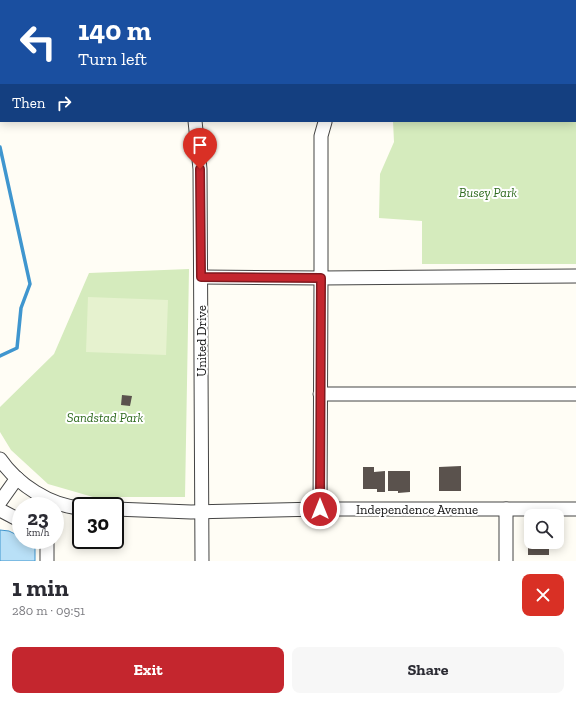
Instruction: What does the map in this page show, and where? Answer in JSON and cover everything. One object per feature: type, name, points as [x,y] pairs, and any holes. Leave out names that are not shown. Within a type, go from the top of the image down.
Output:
[{"type":"street","name":"United Drive","points":[[195,122],[200,169],[202,561]]},
{"type":"street","points":[[320,509],[321,136],[325,122]]},
{"type":"street","points":[[201,277],[321,278],[576,276]]},
{"type":"street","points":[[320,394],[576,394]]},
{"type":"street","points":[[0,459],[22,483],[47,498],[72,507]]},
{"type":"street","points":[[0,502],[17,478]]},
{"type":"street","points":[[506,509],[506,561]]},
{"type":"street","name":"Independence Avenue","points":[[124,510],[576,509]]},
{"type":"street","points":[[0,510],[12,516]]},
{"type":"street","points":[[47,549],[47,561]]},
{"type":"green space","name":"Busey Park","points":[[393,122],[576,122],[576,264],[422,264],[422,221],[379,218],[380,174],[394,142]]},
{"type":"green space","name":"Sandstad Park","points":[[189,269],[185,497],[93,497],[48,484],[11,450],[0,432],[0,407],[54,354],[89,273]]},
{"type":"green space","points":[[88,297],[168,300],[166,355],[86,352]]},
{"type":"water","points":[[0,530],[12,532],[12,549],[35,549],[35,561],[0,561]]},
{"type":"building","points":[[122,395],[132,396],[130,406],[121,405]]},
{"type":"building","points":[[461,466],[461,491],[439,491],[439,467]]},
{"type":"building","points":[[363,467],[374,467],[374,472],[385,471],[385,492],[377,492],[377,489],[363,489]]},
{"type":"building","points":[[388,471],[410,471],[410,492],[398,493],[398,491],[388,491]]},
{"type":"building","points":[[528,549],[549,549],[549,555],[528,555]]},
{"type":"waterway","points":[[0,147],[30,284],[21,308],[17,348],[0,356]]},
{"type":"route","points":[[200,169],[201,277],[321,278],[320,509]]}]
